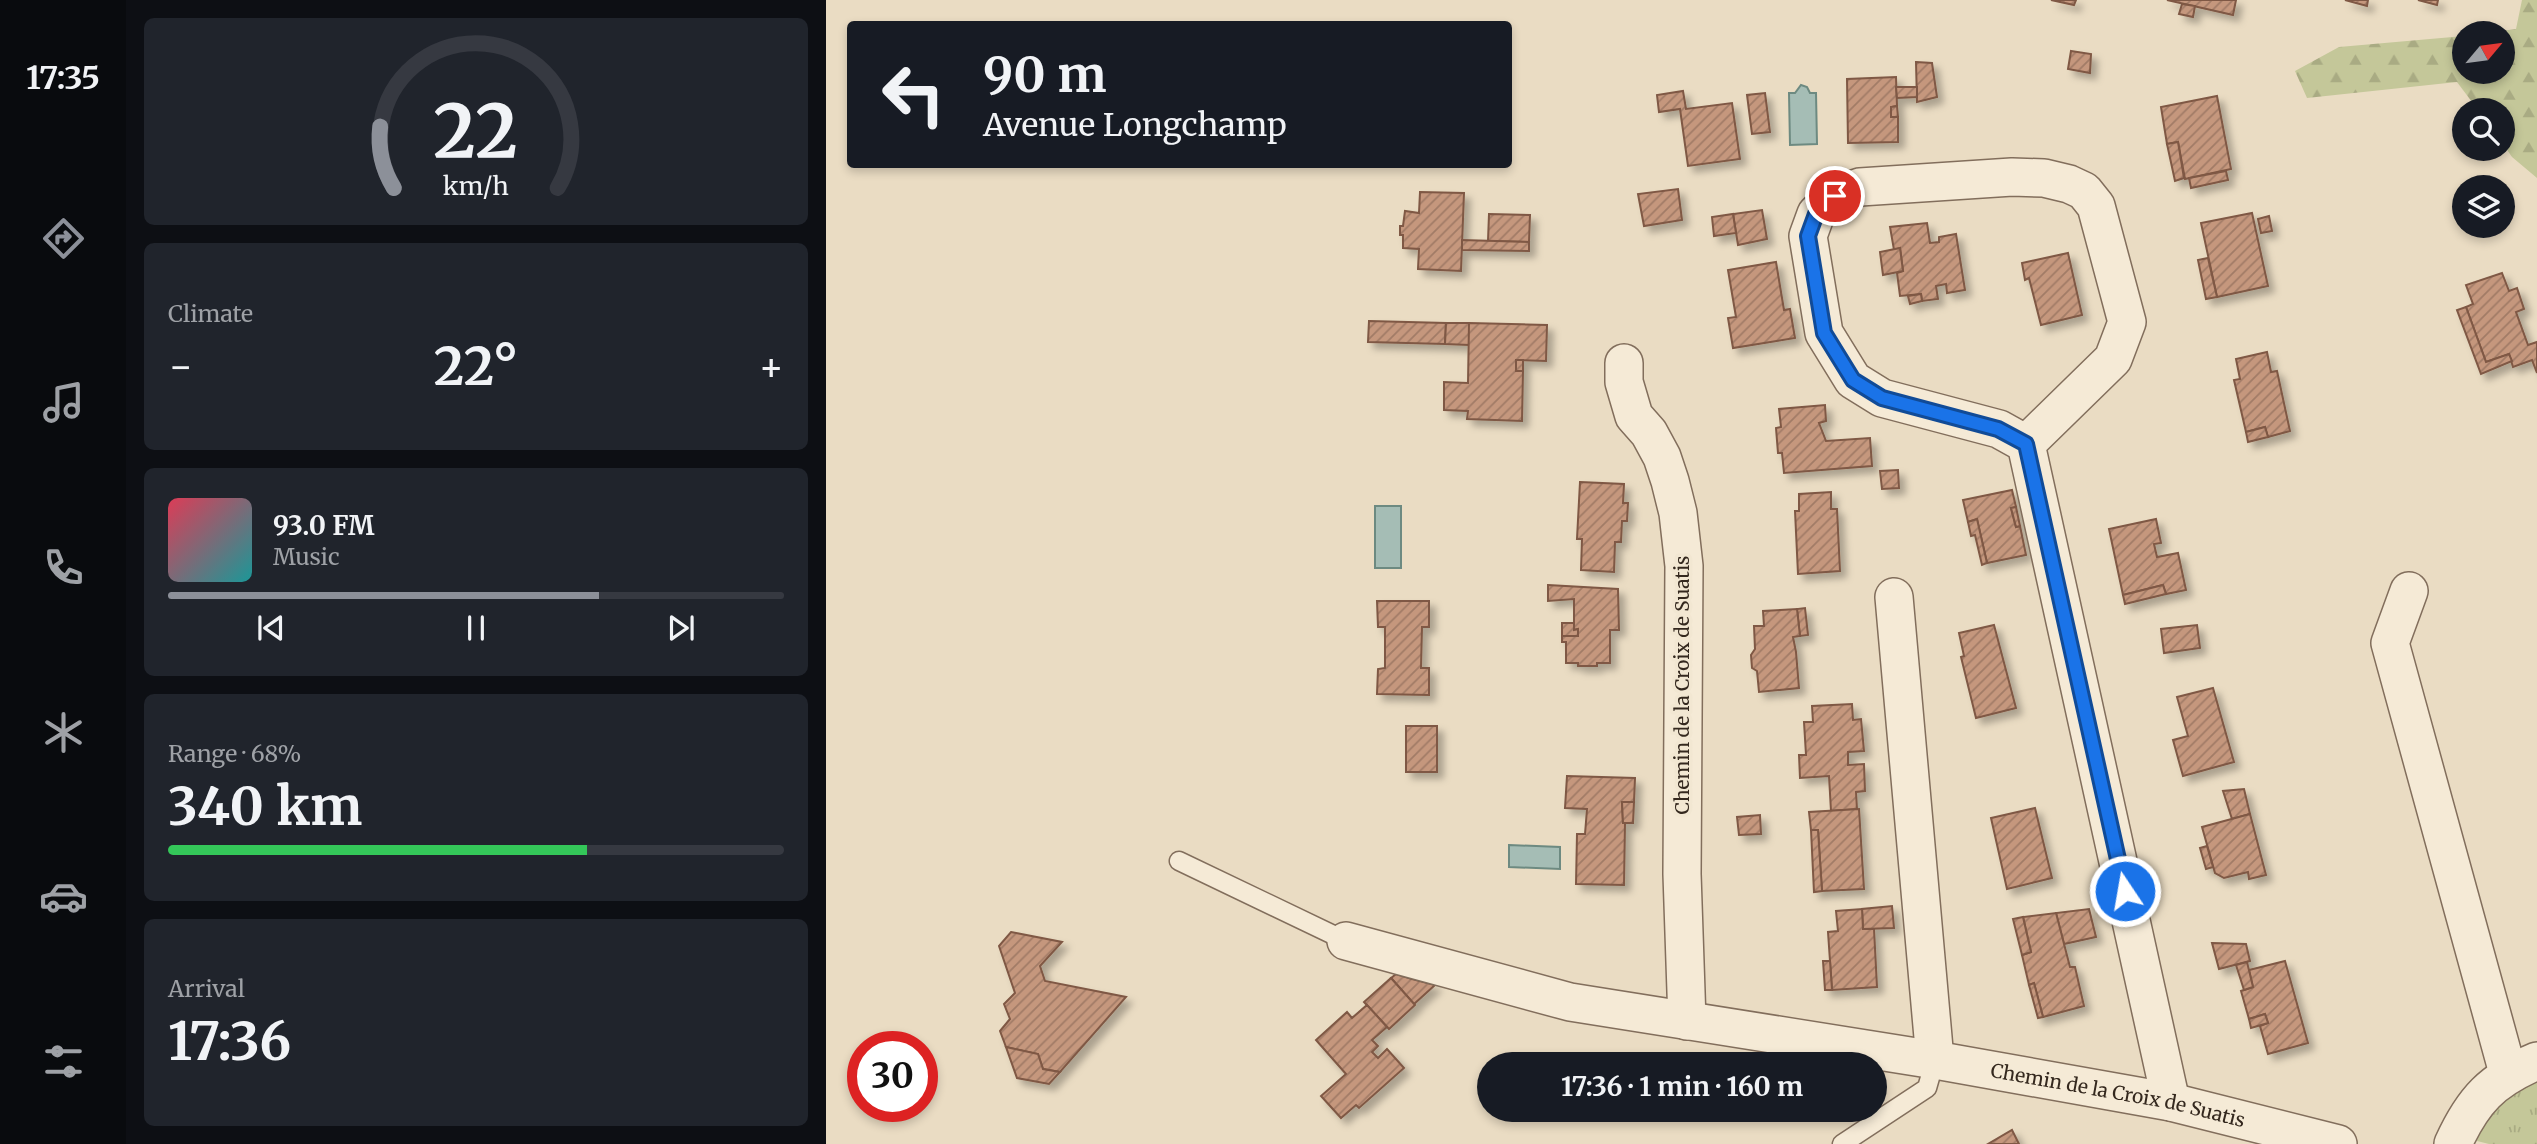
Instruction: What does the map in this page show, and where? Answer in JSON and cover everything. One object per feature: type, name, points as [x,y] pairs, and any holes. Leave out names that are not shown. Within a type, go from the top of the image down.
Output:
[{"type":"street","points":[[2026,444],[2113,359],[2127,322],[2096,206],[2084,191],[2044,178],[2012,177],[1860,187],[1835,196],[1816,214],[1808,236],[1824,333],[1853,380],[1882,398],[1998,429],[2026,444],[2171,1102]]},
{"type":"street","name":"Chemin de la Croix de Suatis","points":[[1624,363],[1624,382],[1634,415],[1649,433],[1662,457],[1670,481],[1678,513],[1684,566],[1682,874],[1687,1021]]},
{"type":"street","points":[[2409,591],[2390,643],[2523,1067],[2484,1094],[2465,1117],[2453,1144]]},
{"type":"street","points":[[1894,597],[1935,1060]]},
{"type":"street","name":"Chemin de la Croix de Suatis","points":[[1346,941],[1570,1002],[1935,1060],[2171,1102],[2338,1144]]},
{"type":"lane","name":"Chemin de la Croix de Suatis","points":[[1179,861],[1346,941]]},
{"type":"lane","points":[[1842,1144],[1927,1088],[1935,1060]]},
{"type":"green space","points":[[2522,0],[2537,0],[2537,178],[2515,160],[2515,98],[2469,98],[2458,84],[2515,84],[2516,29]]},
{"type":"green space","points":[[2452,37],[2452,83],[2307,98],[2295,71],[2339,47]]},
{"type":"green space","points":[[2537,1081],[2537,1144],[2489,1144],[2477,1141],[2481,1120],[2509,1092]]},
{"type":"water","points":[[1801,85],[1807,87],[1810,93],[1816,93],[1817,144],[1790,145],[1789,93],[1795,93]]},
{"type":"water","points":[[1375,506],[1401,506],[1401,568],[1375,568]]},
{"type":"water","points":[[1509,845],[1560,847],[1560,869],[1509,867]]},
{"type":"building","points":[[2051,0],[2076,0],[2074,5]]},
{"type":"building","points":[[2167,0],[2236,0],[2233,15]]},
{"type":"building","points":[[2345,0],[2368,0],[2367,6]]},
{"type":"building","points":[[2418,0],[2438,0],[2437,5]]},
{"type":"building","points":[[2182,4],[2195,6],[2193,17],[2179,14]]},
{"type":"building","points":[[2071,51],[2091,54],[2090,73],[2068,69]]},
{"type":"building","points":[[1916,62],[1932,63],[1937,97],[1917,102]]},
{"type":"building","points":[[1896,77],[1897,106],[1891,107],[1891,117],[1898,117],[1898,142],[1848,143],[1847,79]]},
{"type":"building","points":[[1896,87],[1917,87],[1917,97],[1897,98]]},
{"type":"building","points":[[1683,91],[1686,109],[1732,103],[1740,159],[1688,166],[1680,109],[1659,112],[1657,95]]},
{"type":"building","points":[[1765,93],[1770,132],[1752,134],[1747,95]]},
{"type":"building","points":[[2217,96],[2231,169],[2185,179],[2178,142],[2167,144],[2161,107]]},
{"type":"building","points":[[1897,106],[1898,117],[1891,117],[1891,107]]},
{"type":"building","points":[[2178,142],[2184,178],[2175,181],[2167,144]]},
{"type":"building","points":[[2226,171],[2228,180],[2191,188],[2189,178]]},
{"type":"building","points":[[1678,189],[1682,220],[1644,226],[1638,194]]},
{"type":"building","points":[[1420,192],[1464,193],[1461,271],[1418,269],[1419,249],[1403,248],[1400,226],[1403,226],[1405,211],[1419,213]]},
{"type":"building","points":[[1762,210],[1767,239],[1738,245],[1733,214]]},
{"type":"building","points":[[2252,213],[2268,286],[2217,297],[2201,223]]},
{"type":"building","points":[[1489,214],[1530,215],[1529,242],[1488,241]]},
{"type":"building","points":[[1733,214],[1736,233],[1714,236],[1712,217]]},
{"type":"building","points":[[2269,216],[2272,231],[2261,233],[2258,219]]},
{"type":"building","points":[[1927,223],[1930,243],[1939,242],[1939,237],[1956,234],[1965,290],[1947,293],[1946,284],[1936,286],[1938,299],[1922,301],[1921,294],[1900,296],[1897,273],[1903,271],[1900,248],[1894,250],[1890,227]]},
{"type":"building","points":[[1462,240],[1529,242],[1529,251],[1462,250]]},
{"type":"building","points":[[1900,248],[1903,271],[1883,275],[1880,252]]},
{"type":"building","points":[[2068,253],[2082,315],[2041,325],[2029,278],[2025,280],[2022,263]]},
{"type":"building","points":[[2208,258],[2217,297],[2206,299],[2198,260]]},
{"type":"building","points":[[1776,262],[1784,310],[1790,309],[1795,338],[1733,348],[1728,318],[1736,317],[1728,270]]},
{"type":"building","points":[[2502,273],[2509,291],[2517,288],[2524,309],[2516,312],[2528,345],[2537,342],[2537,373],[2532,360],[2513,367],[2509,354],[2486,362],[2466,307],[2473,304],[2466,285]]},
{"type":"building","points":[[1921,294],[1922,301],[1910,304],[1908,296]]},
{"type":"building","points":[[2466,307],[2486,362],[2509,354],[2512,361],[2481,374],[2457,310]]},
{"type":"building","points":[[1369,321],[1446,323],[1445,344],[1368,342]]},
{"type":"building","points":[[1446,323],[1469,323],[1469,345],[1445,344]]},
{"type":"building","points":[[1469,323],[1547,325],[1546,361],[1516,360],[1516,371],[1523,371],[1522,421],[1467,419],[1468,411],[1444,410],[1444,382],[1468,383]]},
{"type":"building","points":[[2267,352],[2271,372],[2277,371],[2290,431],[2268,437],[2265,427],[2246,432],[2234,380],[2240,379],[2236,359]]},
{"type":"building","points":[[1516,360],[1523,360],[1523,371],[1516,371]]},
{"type":"building","points":[[1825,405],[1826,421],[1819,423],[1826,441],[1870,438],[1872,466],[1784,473],[1782,453],[1778,453],[1776,428],[1781,427],[1779,409]]},
{"type":"building","points":[[2265,427],[2268,437],[2248,442],[2246,432]]},
{"type":"building","points":[[1898,470],[1899,488],[1882,489],[1880,471]]},
{"type":"building","points":[[1580,482],[1624,484],[1623,503],[1628,503],[1627,521],[1622,521],[1621,542],[1615,542],[1614,572],[1581,570],[1582,539],[1577,539]]},
{"type":"building","points":[[2012,490],[2016,507],[2011,508],[2016,527],[2020,526],[2026,555],[1987,563],[1977,519],[1968,522],[1963,500]]},
{"type":"building","points":[[1831,492],[1831,509],[1837,509],[1840,571],[1798,574],[1795,511],[1799,511],[1799,494]]},
{"type":"building","points":[[2016,507],[2020,526],[2016,527],[2011,508]]},
{"type":"building","points":[[1977,519],[1987,563],[1982,565],[1975,535],[1971,536],[1968,522]]},
{"type":"building","points":[[2156,519],[2161,543],[2154,544],[2157,557],[2178,553],[2186,590],[2166,594],[2163,585],[2123,595],[2109,529]]},
{"type":"building","points":[[1548,585],[1618,589],[1619,630],[1610,630],[1610,663],[1578,666],[1578,663],[1566,663],[1566,642],[1562,642],[1562,636],[1578,636],[1578,629],[1574,630],[1574,599],[1548,601]]},
{"type":"building","points":[[2163,585],[2166,594],[2125,604],[2123,595]]},
{"type":"building","points":[[1377,601],[1429,601],[1429,627],[1422,627],[1421,668],[1429,668],[1429,695],[1377,694],[1378,669],[1385,668],[1385,627],[1378,627]]},
{"type":"building","points":[[1805,608],[1808,635],[1800,636],[1797,609]]},
{"type":"building","points":[[1797,609],[1800,636],[1793,637],[1799,688],[1759,692],[1757,671],[1752,668],[1751,655],[1755,649],[1754,626],[1764,626],[1763,611]]},
{"type":"building","points":[[1562,623],[1574,623],[1578,636],[1562,636]]},
{"type":"building","points":[[1994,625],[2016,708],[1976,718],[1961,657],[1964,656],[1959,633]]},
{"type":"building","points":[[2197,625],[2200,648],[2164,653],[2161,629]]},
{"type":"building","points":[[2213,688],[2234,762],[2183,776],[2173,740],[2188,736],[2177,697]]},
{"type":"building","points":[[1852,704],[1853,720],[1861,719],[1864,751],[1848,752],[1848,765],[1864,764],[1865,791],[1856,792],[1857,809],[1831,811],[1829,776],[1800,778],[1799,755],[1806,755],[1804,722],[1813,722],[1812,706]]},
{"type":"building","points":[[1406,726],[1437,726],[1437,772],[1406,772]]},
{"type":"building","points":[[1567,776],[1635,778],[1634,802],[1622,802],[1625,823],[1624,885],[1576,884],[1577,834],[1585,834],[1587,809],[1565,808]]},
{"type":"building","points":[[2244,789],[2250,814],[2232,819],[2223,791]]},
{"type":"building","points":[[1622,802],[1634,802],[1633,823],[1623,823]]},
{"type":"building","points":[[2035,808],[2052,878],[2007,889],[1991,818]]},
{"type":"building","points":[[1859,809],[1864,889],[1822,891],[1818,830],[1811,830],[1809,812]]},
{"type":"building","points":[[2250,814],[2266,875],[2249,879],[2248,872],[2224,878],[2215,873],[2202,827]]},
{"type":"building","points":[[1760,815],[1761,834],[1739,835],[1737,817]]},
{"type":"building","points":[[1811,830],[1818,830],[1822,891],[1814,892]]},
{"type":"building","points":[[2207,846],[2213,867],[2206,869],[2200,848]]},
{"type":"building","points":[[1892,906],[1894,928],[1863,929],[1862,909]]},
{"type":"building","points":[[1862,909],[1863,929],[1874,929],[1877,987],[1832,990],[1828,932],[1838,931],[1836,911]]},
{"type":"building","points":[[2089,909],[2096,937],[2064,944],[2056,913]]},
{"type":"building","points":[[2056,913],[2070,967],[2075,967],[2084,1006],[2043,1017],[2034,983],[2029,985],[2022,955],[2031,952],[2023,917]]},
{"type":"building","points":[[2023,917],[2031,952],[2022,955],[2013,919]]},
{"type":"building","points":[[1011,932],[1062,942],[1040,966],[1045,981],[1126,997],[1060,1072],[1043,1069],[1038,1054],[1006,1047],[1000,1031],[1010,1019],[1004,1004],[1015,993],[999,946]]},
{"type":"building","points":[[2212,943],[2246,944],[2250,961],[2219,969]]},
{"type":"building","points":[[1823,961],[1830,961],[1832,990],[1825,990]]},
{"type":"building","points":[[2285,961],[2308,1043],[2268,1054],[2260,1026],[2268,1023],[2265,1014],[2249,1019],[2241,991],[2253,987],[2249,970]]},
{"type":"building","points":[[2247,962],[2253,987],[2244,990],[2236,965]]},
{"type":"building","points":[[1396,974],[1435,985],[1414,1004],[1391,978]]},
{"type":"building","points":[[1391,978],[1415,1005],[1389,1029],[1364,1002]]},
{"type":"building","points":[[2034,983],[2043,1017],[2038,1018],[2029,985]]},
{"type":"building","points":[[1367,1005],[1387,1027],[1372,1040],[1378,1046],[1372,1052],[1378,1058],[1387,1049],[1404,1068],[1359,1108],[1356,1105],[1341,1118],[1321,1096],[1346,1074],[1316,1040],[1347,1012],[1352,1018]]},
{"type":"building","points":[[2265,1014],[2268,1023],[2251,1028],[2249,1019]]},
{"type":"building","points":[[1006,1047],[1038,1054],[1043,1069],[1060,1072],[1049,1084],[1017,1078]]},
{"type":"building","points":[[2012,1130],[2019,1144],[1988,1144]]},
{"type":"route","points":[[1835,196],[1816,214],[1808,236],[1824,333],[1853,380],[1882,398],[1998,429],[2026,444],[2125,891]]}]
